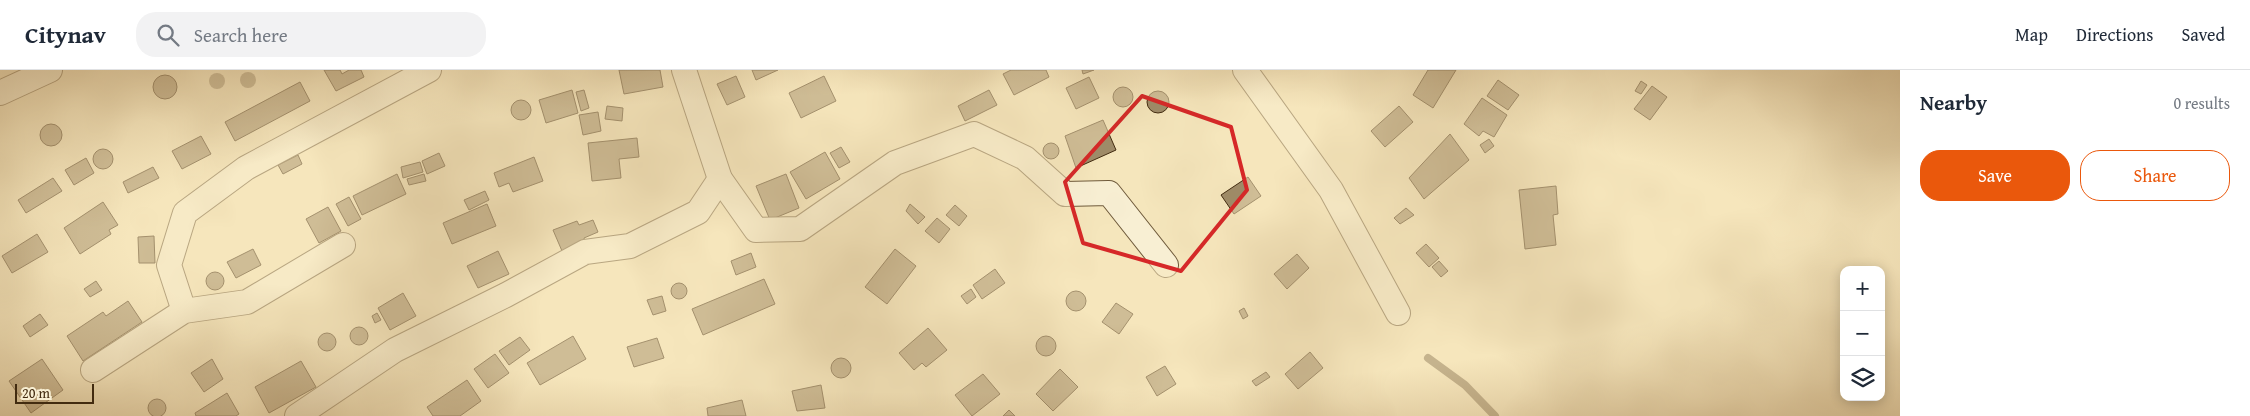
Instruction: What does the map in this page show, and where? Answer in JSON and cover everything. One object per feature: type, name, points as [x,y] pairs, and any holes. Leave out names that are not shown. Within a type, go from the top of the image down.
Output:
[{"type":"street","points":[[0,93],[50,70]]},
{"type":"street","points":[[184,310],[169,266],[184,213],[246,168],[429,70]]},
{"type":"street","points":[[684,70],[720,179],[756,230],[800,230],[895,163],[974,134],[1025,158],[1065,194],[1109,193],[1166,265]]},
{"type":"street","points":[[1245,70],[1331,190],[1398,313]]},
{"type":"street","points":[[297,416],[395,350],[506,295],[585,252],[630,246],[698,212],[720,179]]},
{"type":"street","points":[[93,370],[184,310],[247,302],[343,245]]},
{"type":"highlighted area","points":[[1142,96],[1231,127],[1247,190],[1181,271],[1083,243],[1065,182]]},
{"type":"building","points":[[324,70],[340,70],[342,74],[349,70],[361,70],[364,77],[336,91]]},
{"type":"building","points":[[619,70],[660,70],[663,87],[624,94]]},
{"type":"building","points":[[752,70],[778,70],[756,80]]},
{"type":"building","points":[[1011,70],[1046,70],[1049,77],[1014,95],[1003,74]]},
{"type":"building","points":[[1082,70],[1094,70],[1083,74]]},
{"type":"building","points":[[1428,70],[1456,70],[1433,108],[1413,95]]},
{"type":"building","points":[[165,75],[174,78],[177,87],[174,96],[165,99],[156,96],[153,87],[156,78]]},
{"type":"building","points":[[736,76],[745,97],[727,105],[717,84]]},
{"type":"building","points":[[824,76],[836,101],[801,118],[789,93]]},
{"type":"building","points":[[1089,77],[1099,98],[1076,109],[1066,88]]},
{"type":"building","points":[[1498,80],[1519,95],[1508,110],[1487,96]]},
{"type":"building","points":[[1641,81],[1647,85],[1641,94],[1635,91]]},
{"type":"building","points":[[300,82],[310,101],[235,141],[225,122]]},
{"type":"building","points":[[1652,86],[1667,97],[1650,120],[1634,109]]},
{"type":"building","points":[[1123,87],[1130,90],[1133,97],[1130,104],[1123,107],[1116,104],[1113,97],[1116,90]]},
{"type":"building","points":[[572,90],[578,113],[546,123],[539,100]]},
{"type":"building","points":[[584,90],[589,108],[581,111],[576,92]]},
{"type":"building","points":[[989,90],[997,105],[965,121],[958,106]]},
{"type":"building","points":[[1158,91],[1166,94],[1169,102],[1166,110],[1158,113],[1150,110],[1147,102],[1150,94]]},
{"type":"building","points":[[1482,98],[1507,115],[1494,137],[1483,131],[1479,136],[1464,124]]},
{"type":"building","points":[[517,100],[525,100],[531,106],[531,114],[525,120],[517,120],[511,114],[511,106]]},
{"type":"building","points":[[607,106],[623,108],[622,121],[605,119]]},
{"type":"building","points":[[1399,106],[1413,122],[1385,147],[1371,131]]},
{"type":"building","points":[[598,112],[601,131],[583,135],[579,115]]},
{"type":"building","points":[[1103,120],[1116,150],[1076,168],[1065,136]]},
{"type":"building","points":[[51,124],[59,127],[62,135],[59,143],[51,146],[43,143],[40,135],[43,127]]},
{"type":"building","points":[[1450,134],[1469,160],[1424,199],[1409,178]]},
{"type":"building","points":[[201,136],[211,154],[182,169],[172,151]]},
{"type":"building","points":[[637,138],[639,157],[619,159],[621,178],[592,181],[588,143]]},
{"type":"building","points":[[1489,139],[1494,146],[1485,153],[1480,145]]},
{"type":"building","points":[[1051,143],[1057,145],[1059,151],[1057,157],[1051,159],[1045,157],[1043,151],[1045,145]]},
{"type":"building","points":[[841,147],[850,162],[839,168],[830,153]]},
{"type":"building","points":[[103,149],[110,152],[113,159],[110,166],[103,169],[96,166],[93,159],[96,152]]},
{"type":"building","points":[[825,152],[840,179],[806,199],[790,172]]},
{"type":"building","points":[[439,153],[445,166],[427,174],[422,161]]},
{"type":"building","points":[[298,155],[302,164],[283,174],[278,165]]},
{"type":"building","points":[[534,157],[543,181],[513,192],[509,183],[499,187],[494,173]]},
{"type":"building","points":[[86,158],[94,173],[74,185],[65,170]]},
{"type":"building","points":[[420,162],[423,172],[403,178],[401,167]]},
{"type":"building","points":[[153,167],[159,178],[128,193],[123,182]]},
{"type":"building","points":[[397,174],[406,194],[362,215],[353,196]]},
{"type":"building","points":[[424,174],[426,181],[409,185],[407,179]]},
{"type":"building","points":[[786,174],[799,208],[770,220],[756,186]]},
{"type":"building","points":[[1248,177],[1261,196],[1234,214],[1221,195]]},
{"type":"building","points":[[53,178],[62,191],[26,213],[18,200]]},
{"type":"building","points":[[1556,186],[1558,214],[1553,215],[1556,245],[1525,249],[1519,190]]},
{"type":"building","points":[[485,191],[489,200],[469,210],[464,200]]},
{"type":"building","points":[[349,197],[361,219],[348,226],[336,204]]},
{"type":"building","points":[[103,202],[118,225],[109,230],[111,234],[80,254],[64,228]]},
{"type":"building","points":[[487,204],[496,226],[452,244],[443,223]]},
{"type":"building","points":[[910,204],[925,217],[918,224],[906,211]]},
{"type":"building","points":[[955,205],[967,216],[959,226],[946,215]]},
{"type":"building","points":[[328,207],[341,231],[319,243],[306,219]]},
{"type":"building","points":[[1406,208],[1414,215],[1400,224],[1394,218]]},
{"type":"building","points":[[937,218],[950,229],[939,243],[925,231]]},
{"type":"building","points":[[593,220],[598,232],[584,238],[585,242],[562,251],[553,230],[577,221],[579,225]]},
{"type":"building","points":[[37,234],[48,252],[12,273],[2,256]]},
{"type":"building","points":[[154,236],[155,263],[139,263],[138,237]]},
{"type":"building","points":[[1426,244],[1439,258],[1429,267],[1416,253]]},
{"type":"building","points":[[253,249],[261,265],[236,278],[227,262]]},
{"type":"building","points":[[895,249],[916,266],[887,304],[865,287]]},
{"type":"building","points":[[498,251],[509,274],[478,288],[467,266]]},
{"type":"building","points":[[751,253],[756,267],[736,275],[731,261]]},
{"type":"building","points":[[1297,254],[1309,268],[1287,289],[1274,274]]},
{"type":"building","points":[[1439,261],[1448,271],[1441,277],[1432,267]]},
{"type":"building","points":[[995,269],[1005,283],[982,299],[973,285]]},
{"type":"building","points":[[211,272],[219,272],[224,277],[222,288],[211,290],[206,285],[206,277]]},
{"type":"building","points":[[764,279],[775,304],[703,335],[692,309]]},
{"type":"building","points":[[96,281],[102,290],[90,297],[84,289]]},
{"type":"building","points":[[676,283],[682,283],[687,288],[685,297],[676,299],[671,294],[671,288]]},
{"type":"building","points":[[971,289],[976,297],[967,304],[961,296]]},
{"type":"building","points":[[1072,291],[1080,291],[1086,297],[1086,305],[1080,311],[1072,311],[1066,305],[1066,297]]},
{"type":"building","points":[[403,293],[416,316],[390,330],[378,308]]},
{"type":"building","points":[[662,296],[666,311],[653,315],[647,300]]},
{"type":"building","points":[[128,301],[142,322],[83,361],[67,336],[103,312],[106,316]]},
{"type":"building","points":[[1116,303],[1133,314],[1119,334],[1102,322]]},
{"type":"building","points":[[1244,308],[1248,316],[1243,319],[1239,311]]},
{"type":"building","points":[[377,313],[381,320],[375,323],[372,316]]},
{"type":"building","points":[[40,314],[48,325],[30,337],[23,326]]},
{"type":"building","points":[[359,327],[365,330],[368,336],[365,342],[359,345],[353,342],[350,336],[353,330]]},
{"type":"building","points":[[928,328],[947,350],[926,367],[922,363],[914,370],[899,353]]},
{"type":"building","points":[[323,333],[331,333],[336,338],[334,349],[323,351],[318,346],[318,338]]},
{"type":"building","points":[[573,336],[586,359],[540,385],[527,363]]},
{"type":"building","points":[[1042,336],[1050,336],[1056,342],[1056,350],[1050,356],[1042,356],[1036,350],[1036,342]]},
{"type":"building","points":[[520,337],[530,350],[509,365],[499,351]]},
{"type":"building","points":[[657,338],[664,358],[634,367],[627,347]]},
{"type":"building","points":[[1310,352],[1323,368],[1298,389],[1285,374]]},
{"type":"building","points":[[495,354],[509,373],[488,388],[474,369]]},
{"type":"building","points":[[841,358],[848,361],[851,368],[848,375],[841,378],[834,375],[831,368],[834,361]]},
{"type":"building","points":[[42,359],[63,390],[31,413],[9,381]]},
{"type":"building","points":[[212,359],[223,379],[204,392],[191,373]]},
{"type":"building","points":[[301,361],[316,387],[269,413],[255,387]]},
{"type":"building","points":[[1165,366],[1176,384],[1157,396],[1146,377]]},
{"type":"building","points":[[1060,369],[1078,387],[1053,411],[1036,394]]},
{"type":"building","points":[[1266,372],[1270,377],[1256,386],[1252,381]]},
{"type":"building","points":[[983,374],[1000,394],[972,416],[955,395]]},
{"type":"building","points":[[467,380],[481,401],[460,416],[433,416],[427,407]]},
{"type":"building","points":[[821,385],[825,408],[797,411],[792,391]]},
{"type":"building","points":[[227,393],[239,414],[236,416],[196,416],[195,413]]},
{"type":"building","points":[[157,399],[163,402],[166,408],[163,414],[157,417],[151,414],[148,408],[151,402]]},
{"type":"building","points":[[742,400],[746,416],[708,416],[707,408]]},
{"type":"building","points":[[1009,410],[1015,416],[1003,416]]},
{"type":"waterway","points":[[1428,358],[1465,385],[1495,416]]}]
